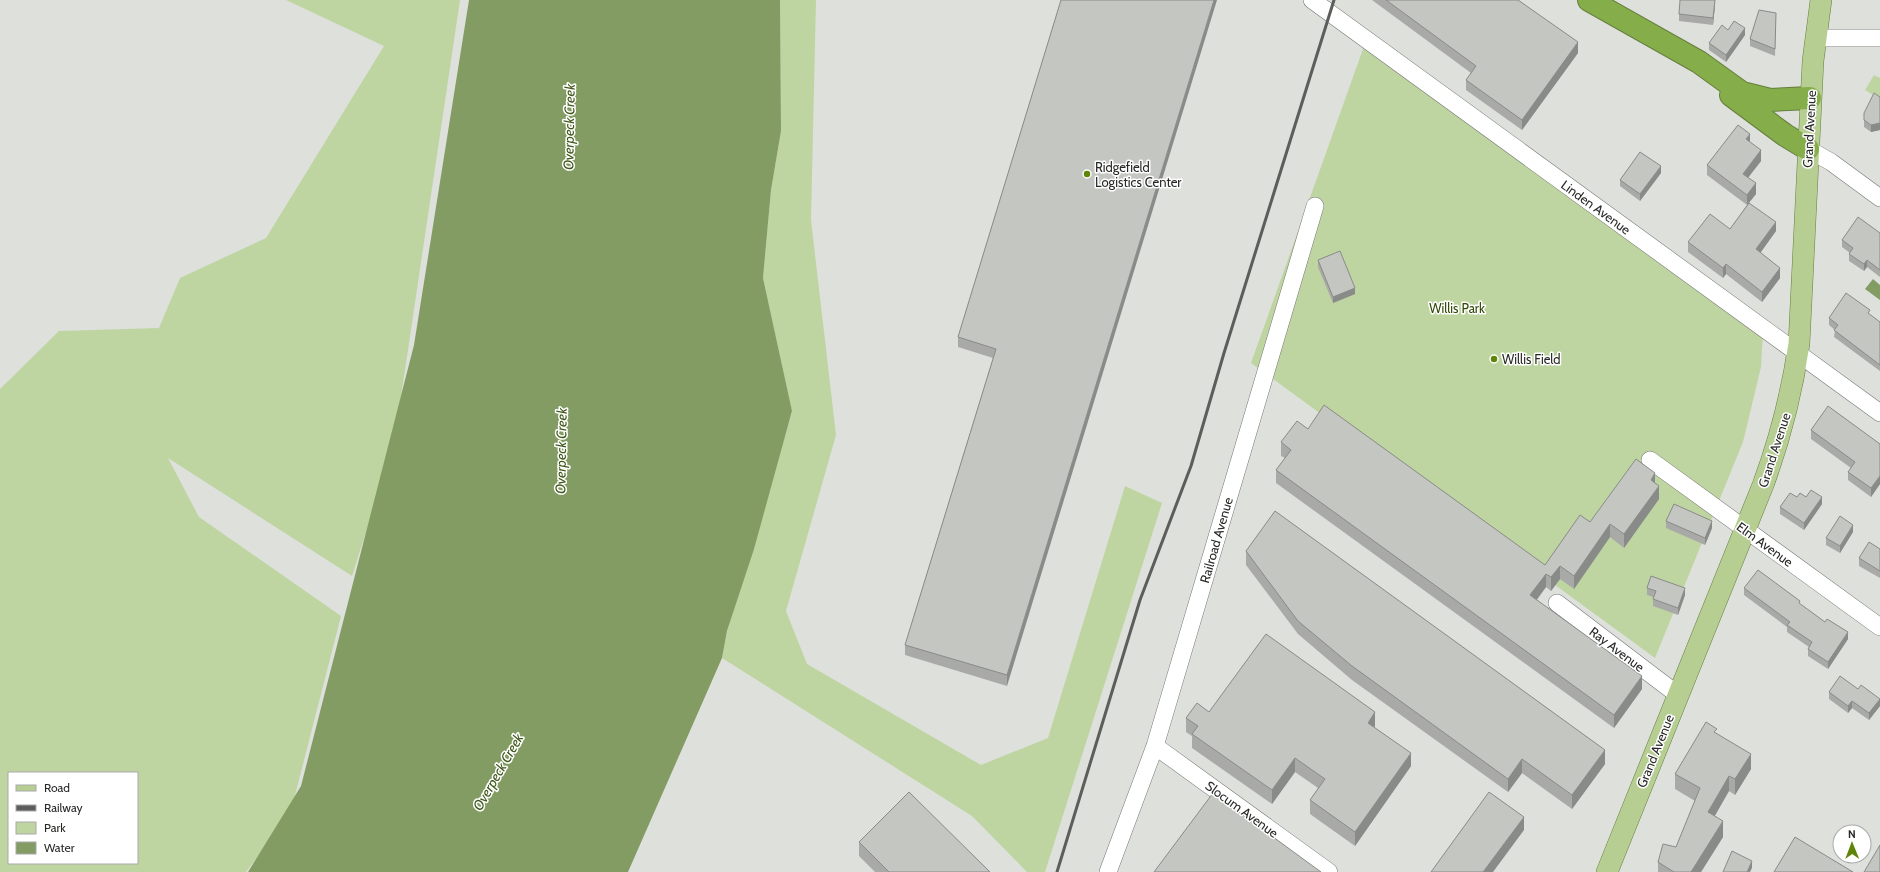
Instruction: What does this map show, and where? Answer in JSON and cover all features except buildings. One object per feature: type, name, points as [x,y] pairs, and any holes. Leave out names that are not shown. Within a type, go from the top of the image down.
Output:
[{"type":"highway","points":[[1589,0],[1699,62],[1748,95],[1770,100],[1810,98]]},
{"type":"highway","points":[[1657,38],[1785,135],[1808,149]]},
{"type":"main road","name":"Grand Avenue","points":[[1607,872],[1745,530],[1779,439],[1791,392],[1800,319],[1810,98],[1815,38],[1821,0]]},
{"type":"street","name":"Linden Avenue","points":[[1312,0],[1880,413]]},
{"type":"street","points":[[1815,38],[1880,38]]},
{"type":"street","points":[[1808,149],[1830,162],[1880,198]]},
{"type":"street","name":"Railroad Avenue","points":[[1108,872],[1155,746],[1315,206]]},
{"type":"street","name":"Elm Avenue","points":[[1650,460],[1880,627]]},
{"type":"street","name":"Ray Avenue","points":[[1557,603],[1678,695]]},
{"type":"street","name":"Slocum Avenue","points":[[1155,746],[1329,872]]},
{"type":"green space","points":[[286,0],[460,0],[394,444],[352,576],[168,458],[199,517],[341,616],[291,811],[246,872],[0,872],[0,389],[59,331],[159,328],[180,278],[266,238],[384,46]]},
{"type":"green space","points":[[780,0],[816,0],[811,220],[836,435],[786,611],[807,664],[981,765],[1048,738],[1125,486],[1162,503],[1045,872],[1027,872],[972,816],[722,658],[727,632],[792,412],[763,278],[771,190],[781,131]]},
{"type":"green space","name":"Willis Park","points":[[1368,35],[1763,332],[1761,367],[1743,442],[1655,658],[1251,363]]},
{"type":"green space","points":[[1874,75],[1880,78],[1880,99],[1865,90]]},
{"type":"water","name":"Overpeck Creek","points":[[469,0],[780,0],[781,131],[771,190],[763,278],[792,411],[754,549],[727,631],[722,658],[628,872],[248,872],[301,786],[414,345]]},
{"type":"water","points":[[1873,279],[1880,285],[1880,300],[1865,289]]},
{"type":"railway","points":[[1057,872],[1140,600],[1191,466],[1224,353],[1334,0]]},
{"type":"place","name":"Ridgefield Logistics Center","points":[[1087,174]]},
{"type":"place","name":"Willis Field","points":[[1494,359]]}]
